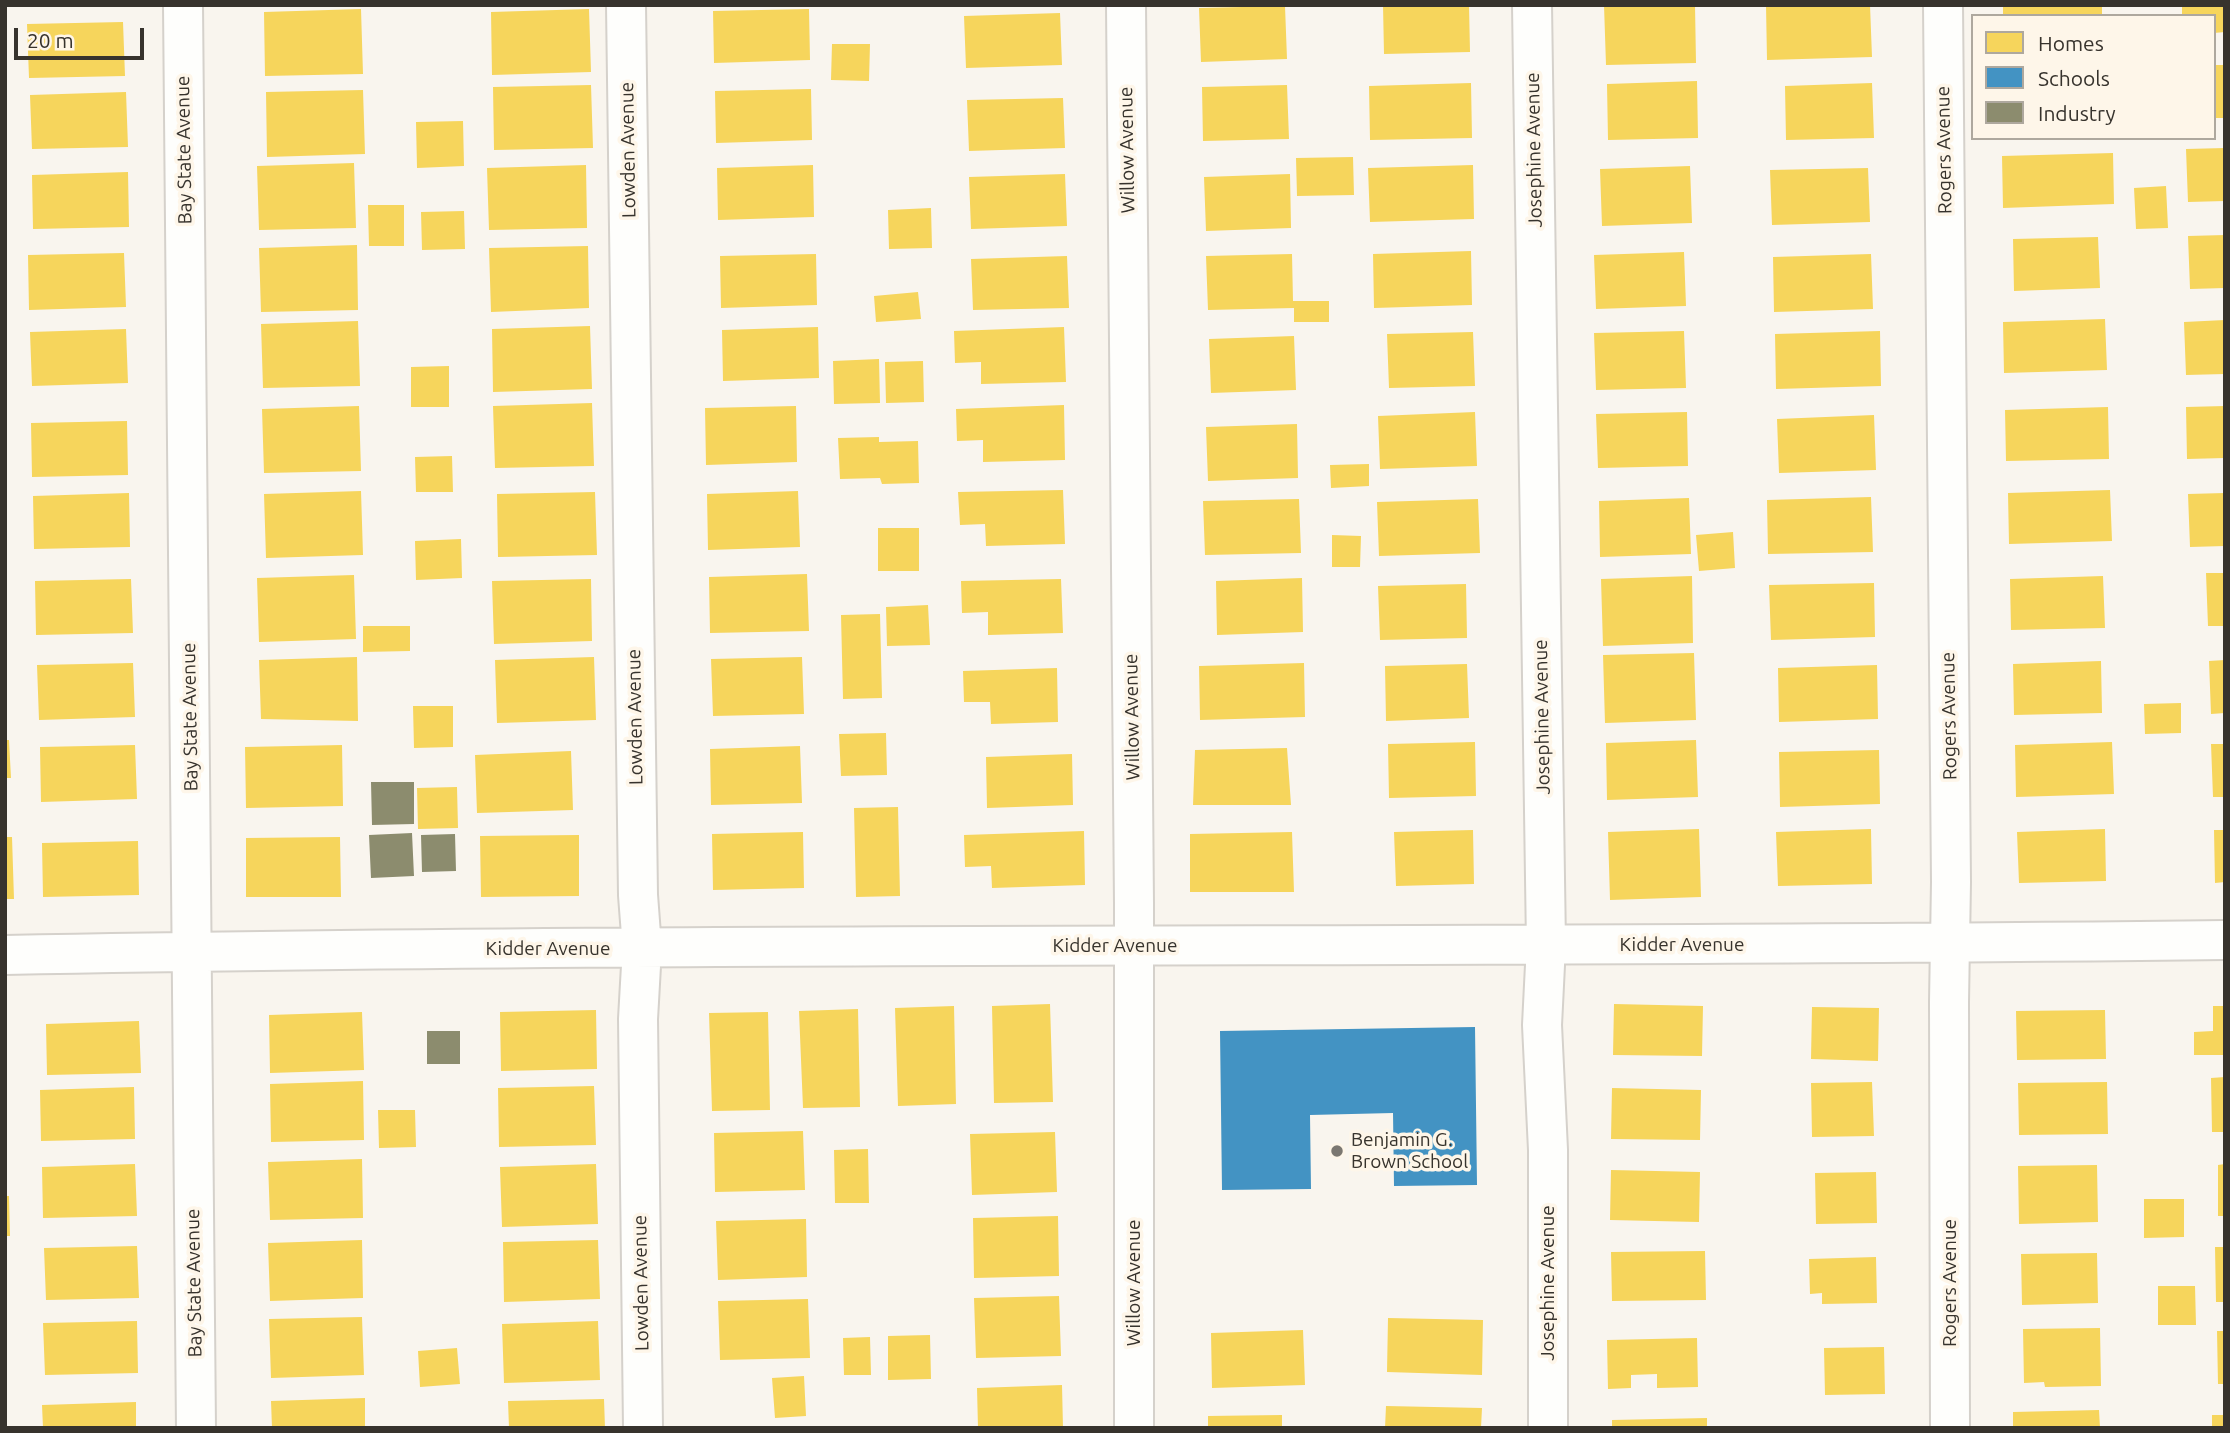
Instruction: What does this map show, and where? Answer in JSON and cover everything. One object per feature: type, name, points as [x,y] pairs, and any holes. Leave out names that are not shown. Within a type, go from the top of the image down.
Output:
[{"type":"street","name":"Bay State Avenue","points":[[183,5],[196,1428]]},
{"type":"street","name":"Lowden Avenue","points":[[626,5],[638,895],[642,948],[638,1019],[643,1428]]},
{"type":"street","name":"Willow Avenue","points":[[1126,5],[1134,1428]]},
{"type":"street","name":"Josephine Avenue","points":[[1532,5],[1546,945],[1542,1025],[1548,1150],[1548,1428]]},
{"type":"street","name":"Rogers Avenue","points":[[1943,5],[1950,944],[1950,1428]]},
{"type":"street","name":"Kidder Avenue","points":[[5,955],[191,950],[1950,944],[2225,940]]},
{"type":"building: Homes","points":[[1383,5],[1469,5],[1470,52],[1384,54]]},
{"type":"building: Homes","points":[[1604,5],[1695,5],[1696,63],[1606,65]]},
{"type":"building: Homes","points":[[1766,5],[1870,5],[1872,57],[1767,60]]},
{"type":"building: Homes","points":[[2003,5],[2102,5],[2102,14],[2003,14]]},
{"type":"building: Homes","points":[[2182,5],[2225,5],[2225,32],[2216,33],[2216,14],[2182,14]]},
{"type":"building: Homes","points":[[1285,6],[1287,59],[1201,62],[1199,8]]},
{"type":"building: Homes","points":[[361,9],[363,74],[265,76],[264,12]]},
{"type":"building: Homes","points":[[589,9],[591,72],[492,75],[491,12]]},
{"type":"building: Homes","points":[[809,9],[810,60],[714,63],[713,11]]},
{"type":"building: Homes","points":[[1060,13],[1062,65],[966,68],[964,16]]},
{"type":"building: Homes","points":[[123,22],[125,76],[29,78],[27,24]]},
{"type":"building: Homes","points":[[832,44],[870,44],[869,81],[831,80]]},
{"type":"building: Homes","points":[[2216,65],[2225,65],[2225,118],[2216,118]]},
{"type":"building: Homes","points":[[1697,81],[1698,138],[1608,140],[1607,84]]},
{"type":"building: Homes","points":[[1471,83],[1472,138],[1370,140],[1369,86]]},
{"type":"building: Homes","points":[[1872,83],[1874,138],[1786,140],[1785,86]]},
{"type":"building: Homes","points":[[591,85],[593,148],[494,150],[493,87]]},
{"type":"building: Homes","points":[[1287,85],[1289,139],[1203,141],[1202,87]]},
{"type":"building: Homes","points":[[811,89],[812,140],[716,143],[715,91]]},
{"type":"building: Homes","points":[[363,90],[365,154],[267,157],[266,92]]},
{"type":"building: Homes","points":[[126,92],[128,147],[32,149],[30,95]]},
{"type":"building: Homes","points":[[1063,98],[1065,148],[969,151],[967,100]]},
{"type":"building: Homes","points":[[463,121],[464,166],[417,168],[416,122]]},
{"type":"building: Homes","points":[[2225,148],[2225,201],[2188,202],[2186,149]]},
{"type":"building: Homes","points":[[2113,153],[2114,204],[2003,208],[2002,156]]},
{"type":"building: Homes","points":[[1353,157],[1354,195],[1297,196],[1296,158]]},
{"type":"building: Homes","points":[[354,163],[356,228],[259,230],[257,166]]},
{"type":"building: Homes","points":[[586,165],[587,228],[489,230],[487,168]]},
{"type":"building: Homes","points":[[813,165],[814,217],[718,220],[717,168]]},
{"type":"building: Homes","points":[[1473,165],[1474,219],[1370,222],[1368,168]]},
{"type":"building: Homes","points":[[1690,166],[1692,223],[1602,226],[1600,169]]},
{"type":"building: Homes","points":[[1868,168],[1870,222],[1772,225],[1770,170]]},
{"type":"building: Homes","points":[[128,172],[129,227],[33,229],[32,175]]},
{"type":"building: Homes","points":[[1065,174],[1067,226],[971,229],[969,177]]},
{"type":"building: Homes","points":[[1290,174],[1291,228],[1206,231],[1204,177]]},
{"type":"building: Homes","points":[[2166,186],[2168,228],[2136,229],[2134,188]]},
{"type":"building: Homes","points":[[368,205],[404,205],[404,246],[369,246]]},
{"type":"building: Homes","points":[[931,208],[932,248],[889,249],[888,210]]},
{"type":"building: Homes","points":[[464,211],[465,249],[422,250],[421,212]]},
{"type":"building: Homes","points":[[2225,235],[2225,288],[2190,289],[2188,236]]},
{"type":"building: Homes","points":[[2098,237],[2100,288],[2014,291],[2013,239]]},
{"type":"building: Homes","points":[[357,245],[358,310],[261,312],[259,248]]},
{"type":"building: Homes","points":[[588,246],[589,308],[491,312],[489,248]]},
{"type":"building: Homes","points":[[1471,251],[1472,305],[1374,308],[1373,254]]},
{"type":"building: Homes","points":[[1684,252],[1686,306],[1596,309],[1594,255]]},
{"type":"building: Homes","points":[[124,253],[126,307],[29,310],[28,255]]},
{"type":"building: Homes","points":[[816,254],[817,305],[721,308],[720,256]]},
{"type":"building: Homes","points":[[1292,254],[1293,301],[1329,301],[1329,322],[1294,322],[1294,308],[1208,310],[1206,256]]},
{"type":"building: Homes","points":[[1871,254],[1873,309],[1774,312],[1773,257]]},
{"type":"building: Homes","points":[[1067,256],[1069,308],[973,310],[971,259]]},
{"type":"building: Homes","points":[[918,292],[921,319],[876,322],[874,296]]},
{"type":"building: Homes","points":[[2105,319],[2107,370],[2004,373],[2003,322]]},
{"type":"building: Homes","points":[[2225,320],[2225,374],[2186,375],[2184,322]]},
{"type":"building: Homes","points":[[358,321],[360,386],[263,388],[261,324]]},
{"type":"building: Homes","points":[[590,326],[592,389],[493,392],[492,329]]},
{"type":"building: Homes","points":[[818,327],[819,378],[723,381],[722,330]]},
{"type":"building: Homes","points":[[1064,327],[1066,382],[981,384],[981,362],[955,363],[954,331]]},
{"type":"building: Homes","points":[[126,329],[128,383],[32,386],[30,332]]},
{"type":"building: Homes","points":[[1684,331],[1686,388],[1596,390],[1594,333]]},
{"type":"building: Homes","points":[[1880,331],[1881,386],[1776,389],[1775,334]]},
{"type":"building: Homes","points":[[1473,332],[1475,386],[1389,388],[1387,334]]},
{"type":"building: Homes","points":[[1294,336],[1296,390],[1211,393],[1209,339]]},
{"type":"building: Homes","points":[[879,359],[880,403],[834,404],[833,361]]},
{"type":"building: Homes","points":[[923,361],[924,402],[886,403],[885,362]]},
{"type":"building: Homes","points":[[449,366],[449,407],[411,407],[411,367]]},
{"type":"building: Homes","points":[[592,403],[594,466],[495,468],[493,406]]},
{"type":"building: Homes","points":[[1064,405],[1065,460],[983,462],[983,440],[957,441],[956,409]]},
{"type":"building: Homes","points":[[359,406],[361,471],[264,473],[262,409]]},
{"type":"building: Homes","points":[[796,406],[797,462],[706,465],[705,408]]},
{"type":"building: Homes","points":[[2225,406],[2225,458],[2187,459],[2186,407]]},
{"type":"building: Homes","points":[[2108,407],[2109,459],[2006,461],[2005,410]]},
{"type":"building: Homes","points":[[1475,412],[1477,466],[1380,469],[1378,416]]},
{"type":"building: Homes","points":[[1687,412],[1688,466],[1598,468],[1596,414]]},
{"type":"building: Homes","points":[[1874,415],[1876,470],[1779,473],[1777,419]]},
{"type":"building: Homes","points":[[127,421],[128,475],[32,477],[31,423]]},
{"type":"building: Homes","points":[[1297,424],[1298,478],[1208,481],[1206,427]]},
{"type":"building: Homes","points":[[879,437],[879,442],[918,441],[919,483],[882,484],[880,478],[840,479],[838,438]]},
{"type":"building: Homes","points":[[452,456],[453,492],[416,492],[415,457]]},
{"type":"building: Homes","points":[[1369,464],[1369,486],[1331,488],[1330,465]]},
{"type":"building: Homes","points":[[1063,490],[1065,544],[986,546],[985,524],[960,525],[958,492]]},
{"type":"building: Homes","points":[[2110,490],[2112,541],[2009,544],[2008,493]]},
{"type":"building: Homes","points":[[361,491],[363,555],[266,558],[264,494]]},
{"type":"building: Homes","points":[[798,491],[800,547],[708,550],[707,494]]},
{"type":"building: Homes","points":[[595,492],[597,555],[498,557],[497,494]]},
{"type":"building: Homes","points":[[129,493],[130,547],[34,549],[33,496]]},
{"type":"building: Homes","points":[[2225,493],[2225,546],[2190,547],[2188,494]]},
{"type":"building: Homes","points":[[1871,497],[1873,552],[1768,554],[1767,500]]},
{"type":"building: Homes","points":[[1689,498],[1691,554],[1600,557],[1599,501]]},
{"type":"building: Homes","points":[[1299,499],[1301,553],[1205,555],[1203,501]]},
{"type":"building: Homes","points":[[1478,499],[1480,553],[1379,556],[1377,502]]},
{"type":"building: Homes","points":[[878,528],[919,528],[919,571],[878,571]]},
{"type":"building: Homes","points":[[1733,532],[1735,568],[1699,571],[1696,535]]},
{"type":"building: Homes","points":[[1332,535],[1361,536],[1360,567],[1332,567]]},
{"type":"building: Homes","points":[[461,539],[462,578],[416,580],[415,541]]},
{"type":"building: Homes","points":[[2206,573],[2225,573],[2225,626],[2208,626]]},
{"type":"building: Homes","points":[[807,574],[809,631],[710,633],[709,577]]},
{"type":"building: Homes","points":[[354,575],[356,639],[259,642],[257,578]]},
{"type":"building: Homes","points":[[1692,576],[1693,643],[1603,646],[1601,579]]},
{"type":"building: Homes","points":[[2103,576],[2105,628],[2011,630],[2010,579]]},
{"type":"building: Homes","points":[[1302,578],[1303,632],[1217,635],[1216,581]]},
{"type":"building: Homes","points":[[131,579],[133,633],[36,635],[35,581]]},
{"type":"building: Homes","points":[[591,579],[592,641],[494,644],[492,581]]},
{"type":"building: Homes","points":[[1061,579],[1063,633],[988,635],[988,612],[962,613],[961,581]]},
{"type":"building: Homes","points":[[1874,583],[1875,637],[1771,640],[1769,585]]},
{"type":"building: Homes","points":[[1466,584],[1467,638],[1380,640],[1378,586]]},
{"type":"building: Homes","points":[[928,605],[930,645],[887,646],[886,607]]},
{"type":"building: Homes","points":[[880,614],[882,698],[843,699],[841,615]]},
{"type":"building: Homes","points":[[363,626],[410,626],[410,651],[363,652]]},
{"type":"building: Homes","points":[[1694,653],[1696,720],[1605,723],[1603,655]]},
{"type":"building: Homes","points":[[357,657],[358,721],[261,719],[259,660]]},
{"type":"building: Homes","points":[[594,657],[596,720],[497,723],[495,660]]},
{"type":"building: Homes","points":[[802,657],[804,714],[713,716],[711,659]]},
{"type":"building: Homes","points":[[2225,660],[2225,713],[2211,714],[2209,661]]},
{"type":"building: Homes","points":[[2101,661],[2102,713],[2014,715],[2013,664]]},
{"type":"building: Homes","points":[[133,663],[135,717],[39,720],[37,665]]},
{"type":"building: Homes","points":[[1304,663],[1305,717],[1200,720],[1199,666]]},
{"type":"building: Homes","points":[[1467,664],[1469,718],[1386,721],[1385,666]]},
{"type":"building: Homes","points":[[1877,665],[1878,719],[1779,722],[1778,668]]},
{"type":"building: Homes","points":[[1057,668],[1058,722],[991,724],[990,702],[964,702],[963,671]]},
{"type":"building: Homes","points":[[2181,703],[2181,733],[2145,734],[2144,704]]},
{"type":"building: Homes","points":[[413,706],[453,706],[453,747],[414,748]]},
{"type":"building: Homes","points":[[886,733],[887,775],[841,776],[839,734]]},
{"type":"building: Homes","points":[[5,740],[9,740],[11,778],[5,778]]},
{"type":"building: Homes","points":[[1696,740],[1698,797],[1607,800],[1606,743]]},
{"type":"building: Homes","points":[[1475,742],[1476,796],[1389,798],[1388,744]]},
{"type":"building: Homes","points":[[2112,742],[2114,794],[2016,797],[2015,745]]},
{"type":"building: Homes","points":[[2211,744],[2225,744],[2225,797],[2213,797]]},
{"type":"building: Homes","points":[[135,745],[137,799],[41,802],[40,747]]},
{"type":"building: Homes","points":[[342,745],[343,806],[246,808],[245,747]]},
{"type":"building: Homes","points":[[800,746],[802,803],[711,805],[710,749]]},
{"type":"building: Homes","points":[[1287,748],[1291,805],[1193,805],[1195,750]]},
{"type":"building: Homes","points":[[1879,750],[1880,804],[1780,807],[1779,752]]},
{"type":"building: Homes","points":[[571,751],[573,810],[477,813],[475,755]]},
{"type":"building: Homes","points":[[1072,754],[1073,805],[987,808],[986,757]]},
{"type":"building: Homes","points":[[457,787],[458,828],[418,829],[417,788]]},
{"type":"building: Homes","points":[[898,807],[900,896],[856,897],[854,808]]},
{"type":"building: Homes","points":[[1699,829],[1701,897],[1610,900],[1608,832]]},
{"type":"building: Homes","points":[[1871,829],[1872,884],[1778,886],[1776,832]]},
{"type":"building: Homes","points":[[2105,829],[2106,881],[2019,883],[2017,832]]},
{"type":"building: Homes","points":[[1473,830],[1474,884],[1396,886],[1394,832]]},
{"type":"building: Homes","points":[[2214,830],[2225,830],[2225,882],[2215,883]]},
{"type":"building: Homes","points":[[1084,831],[1085,885],[992,888],[991,866],[965,867],[964,835]]},
{"type":"building: Homes","points":[[803,832],[804,888],[713,890],[712,834]]},
{"type":"building: Homes","points":[[1292,832],[1294,892],[1190,892],[1190,834]]},
{"type":"building: Homes","points":[[579,835],[579,896],[481,897],[480,836]]},
{"type":"building: Homes","points":[[5,837],[12,837],[14,899],[5,899]]},
{"type":"building: Homes","points":[[340,837],[341,897],[246,897],[246,838]]},
{"type":"building: Homes","points":[[138,841],[139,895],[43,897],[42,843]]},
{"type":"building: Homes","points":[[1050,1004],[1053,1102],[994,1103],[992,1006]]},
{"type":"building: Homes","points":[[1614,1004],[1703,1006],[1702,1056],[1613,1055]]},
{"type":"building: Homes","points":[[954,1006],[956,1104],[898,1106],[895,1008]]},
{"type":"building: Homes","points":[[2213,1006],[2225,1006],[2225,1055],[2194,1055],[2194,1032],[2213,1031]]},
{"type":"building: Homes","points":[[1812,1007],[1879,1008],[1878,1061],[1811,1059]]},
{"type":"building: Homes","points":[[858,1009],[860,1107],[803,1108],[799,1011]]},
{"type":"building: Homes","points":[[596,1010],[597,1069],[501,1071],[500,1012]]},
{"type":"building: Homes","points":[[2105,1010],[2106,1059],[2017,1060],[2016,1011]]},
{"type":"building: Homes","points":[[362,1012],[364,1070],[270,1073],[269,1015]]},
{"type":"building: Homes","points":[[768,1012],[770,1110],[712,1111],[709,1013]]},
{"type":"building: Homes","points":[[139,1021],[141,1073],[47,1075],[46,1024]]},
{"type":"building: Homes","points":[[2225,1077],[2225,1132],[2212,1132],[2211,1078]]},
{"type":"building: Homes","points":[[363,1081],[364,1140],[271,1142],[270,1084]]},
{"type":"building: Homes","points":[[1872,1082],[1874,1136],[1812,1137],[1811,1083]]},
{"type":"building: Homes","points":[[2107,1082],[2108,1134],[2019,1135],[2018,1083]]},
{"type":"building: Homes","points":[[594,1086],[596,1145],[499,1147],[498,1088]]},
{"type":"building: Homes","points":[[134,1087],[135,1139],[41,1141],[40,1090]]},
{"type":"building: Homes","points":[[1612,1088],[1701,1090],[1700,1140],[1611,1139]]},
{"type":"building: Homes","points":[[378,1110],[415,1110],[416,1147],[379,1148]]},
{"type":"building: Homes","points":[[803,1131],[805,1190],[715,1192],[714,1133]]},
{"type":"building: Homes","points":[[1055,1132],[1057,1192],[972,1195],[970,1134]]},
{"type":"building: Homes","points":[[868,1149],[869,1203],[835,1203],[834,1150]]},
{"type":"building: Homes","points":[[362,1159],[363,1218],[270,1220],[268,1162]]},
{"type":"building: Homes","points":[[135,1164],[137,1216],[43,1218],[42,1167]]},
{"type":"building: Homes","points":[[596,1164],[598,1224],[502,1227],[500,1167]]},
{"type":"building: Homes","points":[[2225,1164],[2225,1216],[2218,1216],[2218,1165]]},
{"type":"building: Homes","points":[[2097,1165],[2098,1222],[2019,1224],[2018,1166]]},
{"type":"building: Homes","points":[[1611,1170],[1700,1172],[1699,1222],[1610,1220]]},
{"type":"building: Homes","points":[[1876,1172],[1877,1223],[1816,1224],[1815,1173]]},
{"type":"building: Homes","points":[[5,1196],[9,1196],[10,1236],[5,1236]]},
{"type":"building: Homes","points":[[2144,1199],[2184,1199],[2184,1237],[2144,1238]]},
{"type":"building: Homes","points":[[1058,1216],[1059,1276],[974,1278],[973,1218]]},
{"type":"building: Homes","points":[[806,1219],[807,1277],[718,1280],[716,1221]]},
{"type":"building: Homes","points":[[362,1240],[363,1298],[270,1301],[268,1243]]},
{"type":"building: Homes","points":[[598,1240],[600,1299],[504,1302],[503,1242]]},
{"type":"building: Homes","points":[[137,1246],[139,1298],[46,1300],[44,1248]]},
{"type":"building: Homes","points":[[2215,1247],[2225,1247],[2225,1302],[2216,1302]]},
{"type":"building: Homes","points":[[1705,1251],[1706,1300],[1612,1301],[1611,1252]]},
{"type":"building: Homes","points":[[2097,1253],[2098,1303],[2022,1305],[2021,1254]]},
{"type":"building: Homes","points":[[1876,1257],[1877,1303],[1822,1304],[1822,1293],[1810,1294],[1809,1259]]},
{"type":"building: Homes","points":[[2158,1286],[2195,1286],[2196,1325],[2158,1325]]},
{"type":"building: Homes","points":[[1059,1296],[1061,1356],[976,1358],[974,1298]]},
{"type":"building: Homes","points":[[808,1299],[810,1358],[720,1360],[718,1301]]},
{"type":"building: Homes","points":[[362,1317],[364,1375],[271,1378],[269,1319]]},
{"type":"building: Homes","points":[[1388,1318],[1483,1320],[1482,1375],[1387,1372]]},
{"type":"building: Homes","points":[[137,1321],[138,1373],[45,1375],[43,1323]]},
{"type":"building: Homes","points":[[598,1321],[600,1380],[504,1383],[502,1324]]},
{"type":"building: Homes","points":[[2100,1328],[2101,1386],[2045,1387],[2044,1382],[2024,1383],[2023,1329]]},
{"type":"building: Homes","points":[[1303,1330],[1305,1385],[1212,1388],[1211,1333]]},
{"type":"building: Homes","points":[[2217,1331],[2225,1331],[2225,1384],[2218,1384]]},
{"type":"building: Homes","points":[[930,1335],[931,1379],[888,1380],[888,1336]]},
{"type":"building: Homes","points":[[870,1337],[871,1375],[844,1375],[843,1338]]},
{"type":"building: Homes","points":[[1697,1338],[1698,1387],[1657,1388],[1657,1374],[1631,1375],[1631,1388],[1608,1389],[1607,1340]]},
{"type":"building: Homes","points":[[1884,1347],[1885,1394],[1825,1395],[1824,1348]]},
{"type":"building: Homes","points":[[457,1348],[460,1384],[420,1387],[418,1351]]},
{"type":"building: Homes","points":[[804,1376],[806,1416],[775,1418],[772,1378]]},
{"type":"building: Homes","points":[[1062,1385],[1063,1428],[978,1428],[977,1388]]},
{"type":"building: Homes","points":[[365,1398],[365,1428],[272,1428],[271,1401]]},
{"type":"building: Homes","points":[[604,1399],[605,1428],[509,1428],[508,1401]]},
{"type":"building: Homes","points":[[136,1402],[136,1428],[43,1428],[42,1405]]},
{"type":"building: Homes","points":[[1386,1406],[1482,1408],[1481,1428],[1385,1428]]},
{"type":"building: Homes","points":[[2099,1410],[2100,1428],[2013,1428],[2013,1412]]},
{"type":"building: Homes","points":[[1282,1415],[1282,1428],[1208,1428],[1208,1416]]},
{"type":"building: Homes","points":[[2212,1415],[2225,1415],[2225,1428],[2212,1428]]},
{"type":"building: Homes","points":[[1707,1418],[1707,1428],[1612,1428],[1612,1420]]},
{"type":"building: Schools","points":[[1475,1027],[1477,1185],[1394,1186],[1393,1113],[1310,1115],[1311,1189],[1222,1190],[1220,1031]]},
{"type":"building: Industry","points":[[371,782],[414,782],[414,824],[372,825]]},
{"type":"building: Industry","points":[[412,833],[414,876],[371,878],[369,835]]},
{"type":"building: Industry","points":[[455,834],[456,871],[422,872],[421,835]]},
{"type":"building: Industry","points":[[427,1031],[460,1031],[460,1064],[427,1064]]},
{"type":"place","name":"Benjamin G. Brown School","points":[[1337,1151]]}]
